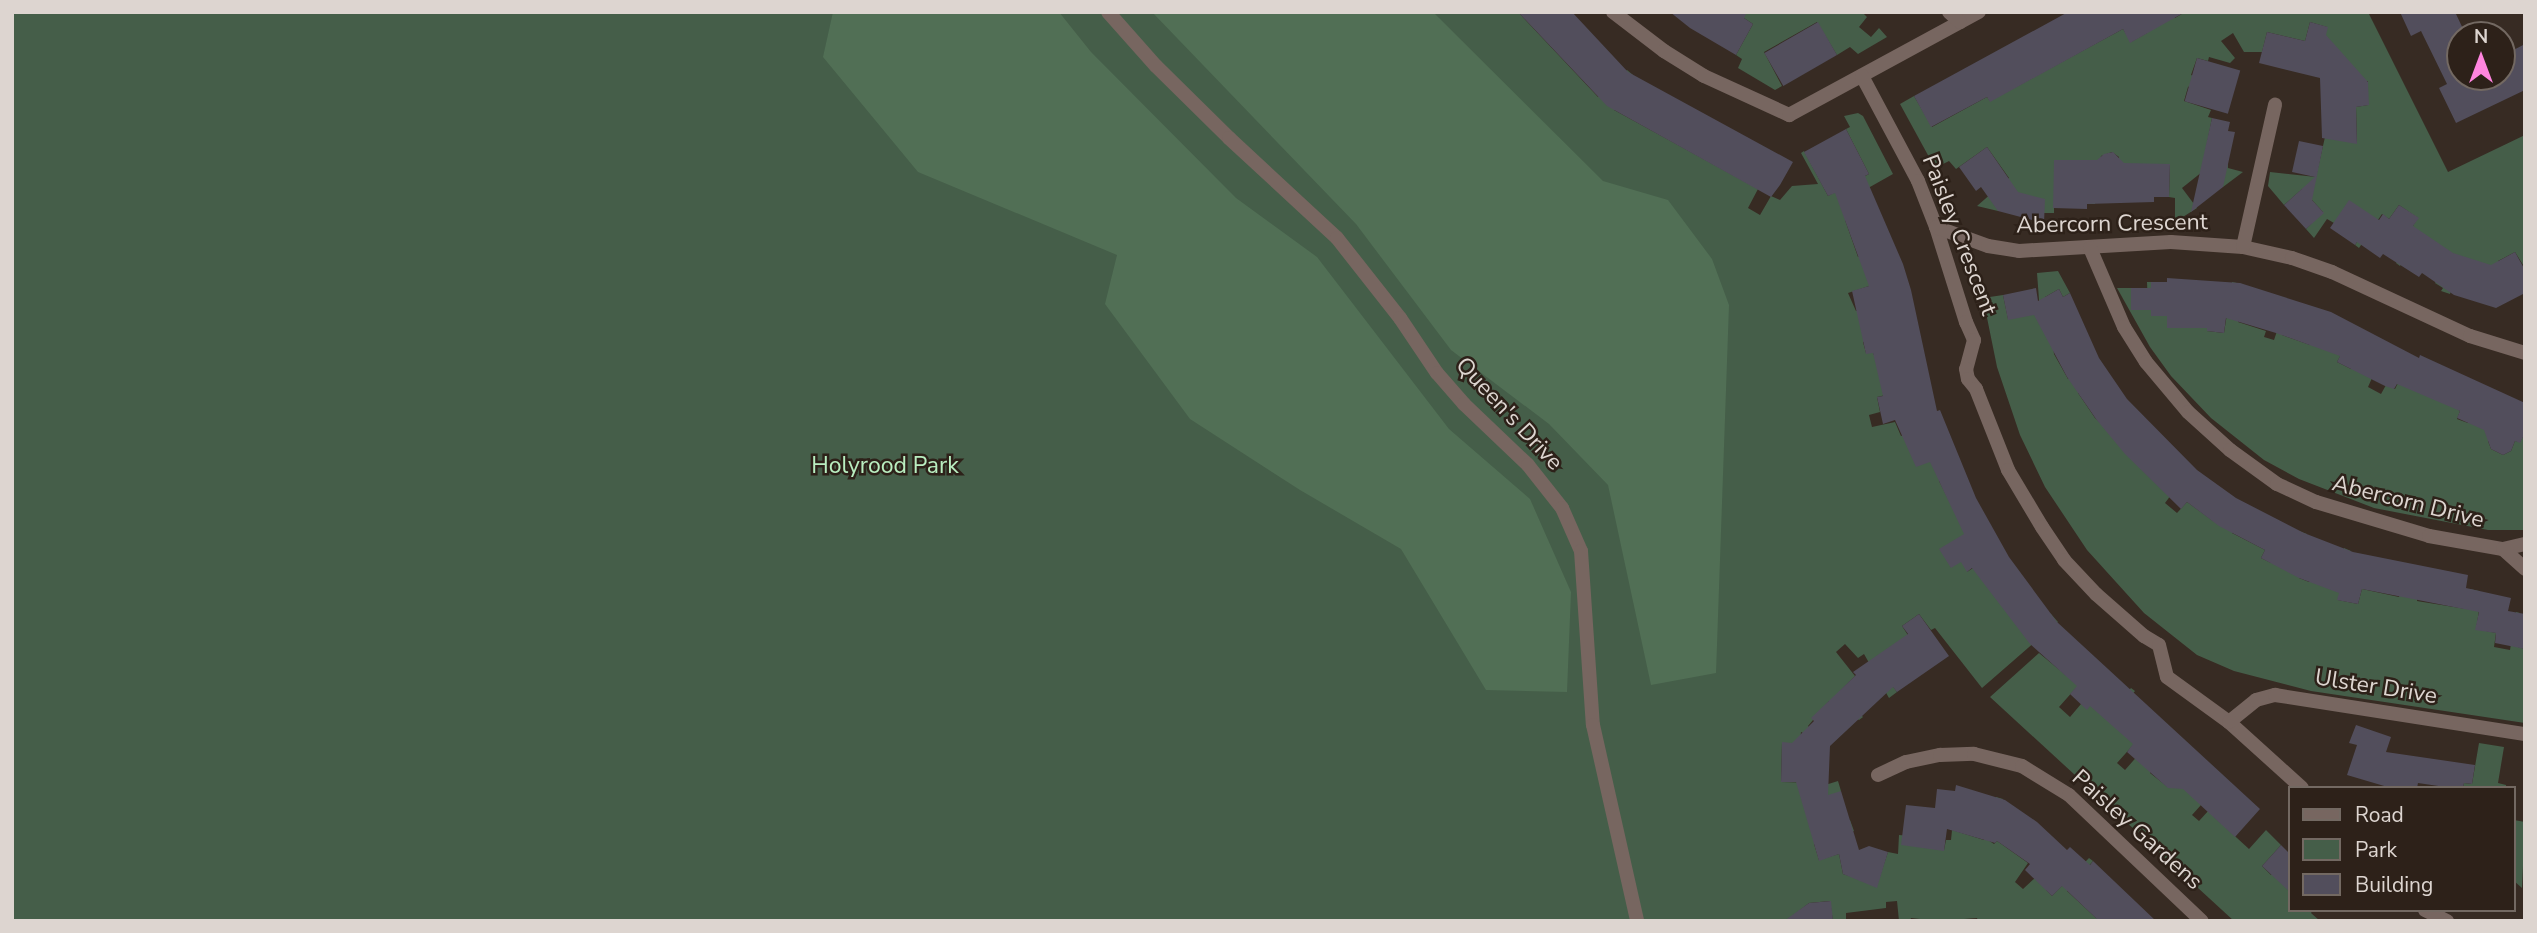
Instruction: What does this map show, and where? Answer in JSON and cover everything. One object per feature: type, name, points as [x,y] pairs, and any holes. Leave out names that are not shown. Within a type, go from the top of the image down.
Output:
[{"type":"street","name":"Queen's Drive","points":[[1108,12],[1156,66],[1337,238],[1400,318],[1446,383],[1528,465],[1562,508],[1581,551],[1593,725],[1637,921]]},
{"type":"street","points":[[1614,12],[1654,44],[1704,76],[1789,115],[1862,76],[1955,17],[1979,12]]},
{"type":"street","name":"Paisley Crescent","points":[[1862,76],[1919,181],[1974,340],[1966,369],[1968,379],[1976,389],[1991,431],[2022,493],[2064,560],[2096,594],[2144,636],[2159,645],[2167,677],[2229,722],[2300,786]]},
{"type":"street","points":[[2243,247],[2275,105]]},
{"type":"street","name":"Abercorn Crescent","points":[[1936,227],[1988,246],[2019,251],[2171,242],[2243,247],[2292,258],[2332,272],[2470,337],[2525,353]]},
{"type":"street","name":"Abercorn Drive","points":[[2090,248],[2124,327],[2146,362],[2188,412],[2230,450],[2277,484],[2316,502],[2390,526],[2503,549],[2525,544]]},
{"type":"street","name":"Abercorn Drive","points":[[2503,549],[2525,569]]},
{"type":"street","name":"Ulster Drive","points":[[2229,722],[2256,700],[2274,695],[2525,734]]},
{"type":"street","name":"Paisley Gardens","points":[[1878,775],[1906,762],[1940,755],[1975,754],[2022,766],[2069,795],[2202,921]]},
{"type":"street","points":[[2429,912],[2447,921]]},
{"type":"green space","name":"Holyrood Park","points":[[12,12],[1518,12],[1598,97],[1627,70],[1633,75],[1614,110],[1758,189],[1748,208],[1760,215],[1771,196],[1780,200],[1792,186],[1818,184],[1801,153],[1804,151],[1828,196],[1869,174],[1846,129],[1850,127],[1844,116],[1858,113],[1863,116],[1893,174],[1854,196],[1864,212],[1845,220],[1858,257],[1883,248],[1869,286],[1848,293],[1856,311],[1879,306],[1914,333],[1863,342],[1866,353],[1873,353],[1890,394],[1877,397],[1880,412],[1869,415],[1872,427],[1895,422],[1901,436],[1912,432],[1942,457],[1939,481],[1975,551],[1967,572],[1973,568],[2051,614],[2058,622],[1982,688],[1935,628],[1931,630],[1919,614],[1902,626],[1913,643],[1879,667],[1897,692],[1889,698],[1864,654],[1858,658],[1845,644],[1836,652],[1855,676],[1839,692],[1863,717],[1859,720],[1829,701],[1808,726],[1817,739],[1801,732],[1800,743],[1782,743],[1781,782],[1822,783],[1822,786],[1838,781],[1841,791],[1812,832],[1850,820],[1854,831],[1814,844],[1819,860],[1839,854],[1843,874],[1877,885],[1888,852],[1898,854],[1899,835],[1911,836],[1944,850],[1946,840],[1951,840],[1952,830],[1984,840],[1996,797],[2003,799],[1988,840],[1994,844],[1997,841],[2028,863],[2015,882],[2023,889],[2037,876],[2049,887],[2046,890],[2052,896],[2089,858],[2093,861],[2067,891],[2096,918],[2112,921],[1978,921],[1977,918],[1938,921],[1911,918],[1910,921],[1899,921],[1897,901],[1886,902],[1886,908],[1846,913],[1846,921],[1833,921],[1830,901],[1809,903],[1786,921],[12,921]]},
{"type":"green space","points":[[833,12],[1059,12],[1091,52],[1236,198],[1317,257],[1449,429],[1530,499],[1571,592],[1567,692],[1486,690],[1401,549],[1300,490],[1190,419],[1105,304],[1117,255],[918,172],[823,57]]},
{"type":"green space","points":[[1152,12],[1433,12],[1603,181],[1668,200],[1712,259],[1729,305],[1716,673],[1651,685],[1608,485],[1549,424],[1451,350],[1356,224]]},
{"type":"green space","points":[[1741,12],[1862,12],[1867,17],[1859,27],[1871,37],[1879,28],[1887,37],[1858,54],[1850,47],[1837,55],[1817,22],[1764,52],[1782,86],[1775,90],[1738,68],[1742,59],[1736,55],[1753,24],[1744,18]]},
{"type":"green space","points":[[2171,12],[2175,18],[2185,12],[2368,12],[2448,172],[2525,135],[2525,268],[2515,252],[2498,261],[2515,296],[2461,256],[2450,294],[2441,291],[2443,288],[2435,283],[2454,254],[2415,243],[2400,266],[2396,263],[2414,236],[2409,232],[2418,218],[2399,205],[2389,219],[2382,214],[2359,248],[2355,245],[2373,217],[2334,223],[2327,219],[2314,238],[2306,229],[2323,212],[2302,189],[2284,205],[2268,186],[2270,172],[2316,177],[2325,137],[2357,143],[2356,107],[2368,105],[2368,81],[2339,82],[2343,54],[2315,77],[2327,27],[2310,22],[2305,41],[2267,32],[2262,52],[2244,52],[2233,33],[2221,41],[2235,58],[2230,63],[2209,57],[2208,61],[2197,58],[2191,75],[2202,79],[2188,87],[2184,101],[2211,110],[2208,117],[2212,118],[2204,158],[2228,164],[2228,168],[2243,172],[2223,187],[2207,168],[2182,188],[2197,208],[2175,222],[2175,198],[2169,197],[2170,164],[2119,166],[2119,157],[2112,152],[2101,156],[2095,204],[2087,204],[2087,160],[2054,160],[2054,213],[2044,213],[2004,189],[1998,211],[1977,206],[2009,178],[1987,147],[1956,169],[1949,161],[1935,168],[1900,104],[1914,96],[1932,127],[1987,97],[1990,101],[2123,29],[2131,42],[2147,33],[2140,20]]},
{"type":"green space","points":[[2058,271],[2070,293],[2063,297],[2059,289],[2045,297],[2049,305],[2054,354],[2068,379],[2098,364],[2078,393],[2095,418],[2174,491],[2165,503],[2177,513],[2187,502],[2213,521],[2226,505],[2242,515],[2232,533],[2265,550],[2261,558],[2271,563],[2299,531],[2307,534],[2299,578],[2309,582],[2332,580],[2344,548],[2351,551],[2338,600],[2358,604],[2362,589],[2399,597],[2404,577],[2420,579],[2417,601],[2466,609],[2470,589],[2479,591],[2478,597],[2481,598],[2476,629],[2496,633],[2494,647],[2510,650],[2516,612],[2520,613],[2514,646],[2525,649],[2525,723],[2311,691],[2234,671],[2197,655],[2144,613],[2087,550],[2045,487],[2020,435],[1997,367],[1983,298],[2003,295],[2008,319],[2040,313],[2037,273]]},
{"type":"green space","points":[[2147,282],[2151,282],[2151,315],[2209,318],[2207,331],[2224,333],[2232,282],[2242,284],[2242,288],[2247,290],[2238,322],[2266,331],[2264,337],[2274,340],[2282,316],[2282,335],[2310,345],[2313,339],[2345,347],[2337,362],[2351,369],[2363,345],[2372,378],[2368,387],[2381,394],[2386,385],[2395,389],[2403,373],[2460,411],[2457,419],[2468,423],[2472,416],[2493,431],[2488,441],[2491,449],[2503,455],[2511,451],[2515,441],[2520,442],[2525,433],[2525,530],[2488,530],[2374,508],[2299,479],[2264,460],[2211,418],[2171,376],[2150,347],[2117,288],[2131,288],[2131,309],[2148,309]]},
{"type":"green space","points":[[2039,653],[2068,677],[2083,680],[2059,707],[2070,717],[2081,704],[2100,695],[2114,707],[2131,688],[2135,691],[2131,696],[2134,744],[2117,763],[2125,770],[2164,726],[2150,773],[2169,788],[2197,757],[2201,805],[2192,815],[2199,821],[2231,786],[2213,816],[2249,849],[2266,830],[2281,845],[2262,866],[2271,875],[2278,868],[2288,878],[2288,912],[2312,912],[2320,921],[2234,921],[1990,697]]},
{"type":"green space","points":[[2479,743],[2504,747],[2498,783],[2506,786],[2463,786],[2464,783],[2472,784]]},
{"type":"green space","points":[[2516,820],[2525,822],[2522,888],[2516,883]]},
{"type":"building","points":[[1518,12],[1572,12],[1628,72],[1793,162],[1780,185],[1771,197],[1607,106]]},
{"type":"building","points":[[1670,12],[1747,12],[1744,18],[1753,24],[1736,55],[1690,28]]},
{"type":"building","points":[[2068,12],[2185,12],[2130,43],[2123,29],[1990,102],[1987,97],[1931,127],[1914,96]]},
{"type":"building","points":[[2400,12],[2459,12],[2456,14],[2459,21],[2446,21],[2446,82],[2421,31],[2411,36]]},
{"type":"building","points":[[1818,22],[1837,55],[1783,86],[1764,53]]},
{"type":"building","points":[[2310,22],[2328,27],[2326,35],[2368,82],[2369,105],[2356,107],[2357,144],[2322,138],[2320,78],[2259,63],[2267,32],[2305,41]]},
{"type":"building","points":[[2525,44],[2525,90],[2456,123],[2439,88],[2446,84],[2446,91],[2516,91],[2516,49]]},
{"type":"building","points":[[2197,58],[2240,70],[2228,114],[2185,101]]},
{"type":"building","points":[[2212,118],[2230,122],[2228,131],[2235,132],[2223,187],[2191,212]]},
{"type":"building","points":[[1846,129],[1869,174],[1865,176],[1903,264],[1937,411],[1940,410],[1976,498],[2009,557],[2057,622],[2260,809],[2235,837],[2183,789],[2168,788],[2127,752],[2133,744],[2090,706],[2087,710],[2070,694],[2077,686],[2030,644],[1972,568],[1967,572],[1961,562],[1951,568],[1939,549],[1964,534],[1930,462],[1916,467],[1895,420],[1883,424],[1877,397],[1883,396],[1873,353],[1866,354],[1852,291],[1869,286],[1835,193],[1828,196],[1804,152]]},
{"type":"building","points":[[2299,141],[2323,146],[2312,200],[2324,213],[2306,229],[2284,205],[2315,177],[2292,172]]},
{"type":"building","points":[[1987,147],[2018,192],[2045,199],[2044,223],[1998,211],[1981,187],[1976,191],[1959,167]]},
{"type":"building","points":[[2113,152],[2124,163],[2170,164],[2169,197],[2154,197],[2154,202],[2087,204],[2087,209],[2053,208],[2054,160],[2097,160],[2104,154]]},
{"type":"building","points":[[2349,200],[2379,220],[2383,214],[2389,219],[2399,205],[2419,218],[2413,226],[2453,253],[2491,265],[2515,252],[2525,270],[2525,293],[2496,308],[2454,295],[2422,273],[2419,277],[2383,254],[2380,258],[2357,242],[2355,245],[2330,228]]},
{"type":"building","points":[[2167,278],[2240,283],[2331,312],[2419,358],[2420,355],[2525,403],[2525,433],[2520,443],[2515,441],[2511,451],[2503,455],[2491,449],[2484,430],[2457,418],[2460,411],[2397,384],[2394,389],[2385,386],[2337,362],[2340,356],[2226,318],[2224,333],[2207,331],[2207,328],[2167,328],[2167,316],[2151,316],[2151,310],[2131,310],[2131,288],[2151,288],[2151,282],[2167,282]]},
{"type":"building","points":[[2036,288],[2038,301],[2059,289],[2063,297],[2070,293],[2099,358],[2127,399],[2197,470],[2236,498],[2304,533],[2353,552],[2468,575],[2466,588],[2511,598],[2508,611],[2525,614],[2525,649],[2495,643],[2496,633],[2475,630],[2479,612],[2362,589],[2358,604],[2337,600],[2339,593],[2299,578],[2261,558],[2265,550],[2219,526],[2187,502],[2181,509],[2125,454],[2096,419],[2067,377],[2034,315],[2008,320],[2003,295]]},
{"type":"building","points":[[1919,614],[1949,656],[1897,692],[1893,687],[1830,746],[1828,795],[1841,791],[1859,850],[1869,846],[1888,852],[1877,888],[1843,874],[1839,854],[1819,861],[1796,782],[1781,782],[1782,742],[1792,743],[1814,721],[1811,718],[1856,675],[1853,672],[1908,634],[1902,626]]},
{"type":"building","points":[[2356,725],[2391,737],[2386,752],[2475,765],[2472,784],[2438,786],[2418,783],[2417,786],[2384,786],[2347,775],[2357,745],[2349,743]]},
{"type":"building","points":[[1956,785],[2005,800],[2037,822],[2067,850],[2070,847],[2090,865],[2093,861],[2156,921],[2099,921],[2062,886],[2052,896],[2025,870],[2030,864],[1997,841],[1995,843],[1947,829],[1944,851],[1901,845],[1906,805],[1935,808],[1937,789],[1955,791]]},
{"type":"building","points":[[2281,845],[2288,852],[2288,890],[2262,866]]},
{"type":"building","points":[[1831,901],[1833,921],[1784,921],[1809,903]]}]
